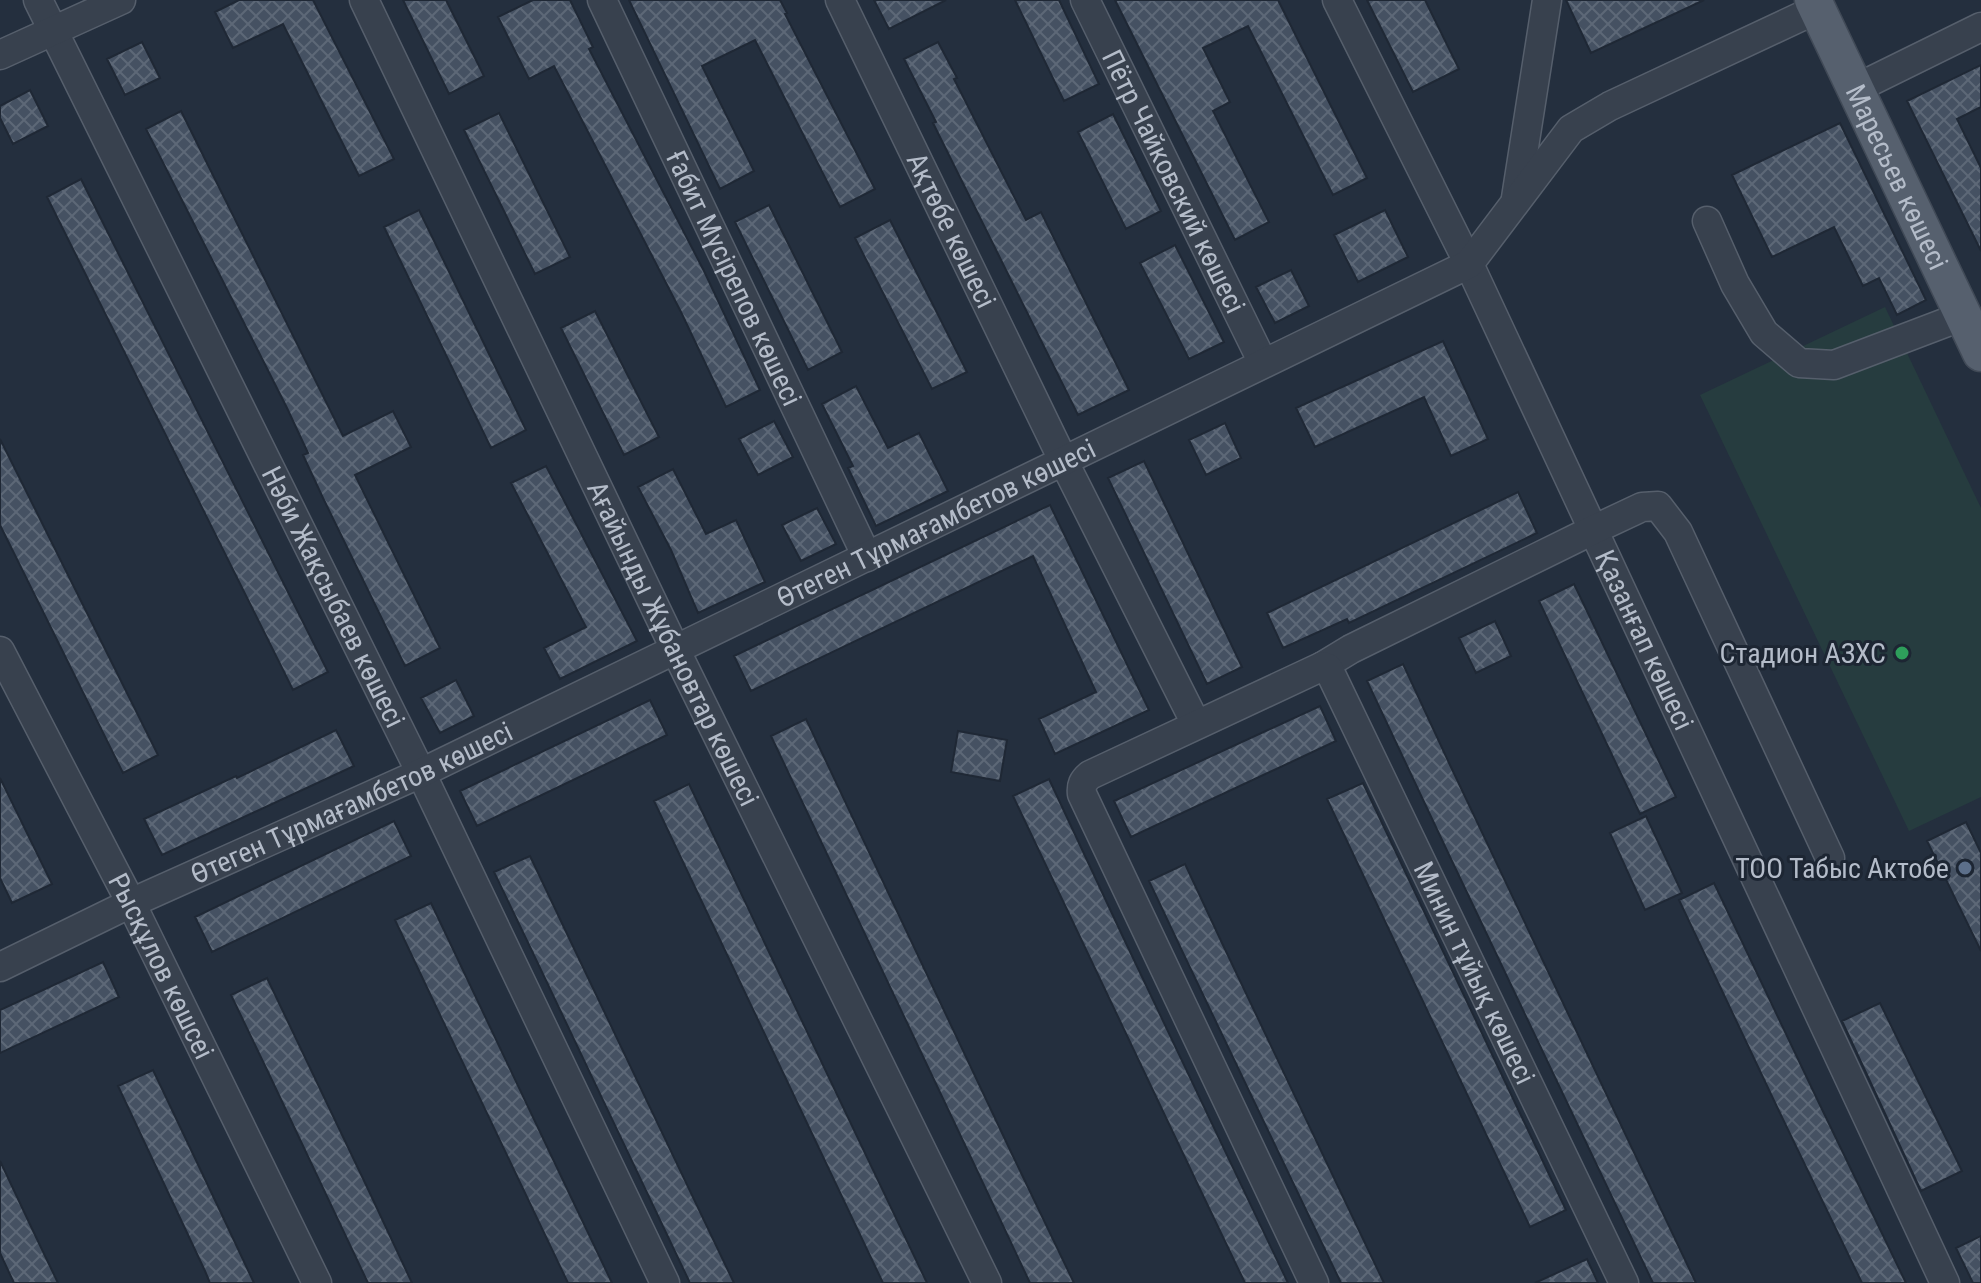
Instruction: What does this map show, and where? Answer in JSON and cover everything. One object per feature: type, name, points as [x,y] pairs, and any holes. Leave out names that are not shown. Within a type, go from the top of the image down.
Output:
[{"type":"main road","name":"Маресьев көшесі","points":[[1815,4],[1981,353]]},
{"type":"street","name":"Нәби Жақсыбаев көшесі","points":[[38,0],[421,773],[665,1283]]},
{"type":"street","points":[[0,55],[121,0]]},
{"type":"street","name":"Ағайынды Жұбановтар көшесі","points":[[364,0],[676,651],[987,1283]]},
{"type":"street","name":"Ғабит Мүсірепов көшесі","points":[[602,0],[867,557]]},
{"type":"street","name":"Ақтөбе көшесі","points":[[840,0],[1063,460]]},
{"type":"street","name":"Пётр Чайковский көшесі","points":[[1085,0],[1263,363]]},
{"type":"street","name":"Қазанғап көшесі","points":[[1337,0],[1469,264],[1945,1283]]},
{"type":"street","points":[[1515,203],[1547,0]]},
{"type":"street","name":"Өтеген Тұрмағамбетов көшесі","points":[[1,963],[421,773],[1469,264],[1571,129],[1610,106],[1815,4]]},
{"type":"street","points":[[1855,89],[1981,27]]},
{"type":"street","points":[[1707,221],[1735,284],[1764,333],[1799,363],[1834,365],[1963,316]]},
{"type":"street","points":[[1063,460],[1196,724]]},
{"type":"street","points":[[1314,1283],[1082,794],[1084,780],[1090,775],[1323,666],[1351,649],[1593,530],[1642,507],[1658,506],[1678,532],[1830,858]]},
{"type":"street","name":"Рысқұлов көшсеі","points":[[0,651],[131,903],[317,1283]]},
{"type":"street","name":"Минин тұйық көшесі","points":[[1323,666],[1328,668],[1624,1283]]},
{"type":"green space","name":"Стадион АЗХС","points":[[1885,307],[1981,508],[1981,797],[1909,831],[1700,395]]},
{"type":"building","points":[[239,0],[313,0],[394,159],[359,176],[283,24],[233,48],[215,12]]},
{"type":"building","points":[[403,0],[446,0],[484,76],[449,94]]},
{"type":"building","points":[[533,0],[570,0],[593,47],[589,49],[704,271],[760,390],[726,407],[681,312],[554,66],[529,79],[498,17]]},
{"type":"building","points":[[629,0],[780,0],[875,189],[840,207],[755,40],[702,66],[754,171],[720,189]]},
{"type":"building","points":[[874,0],[946,0],[889,29]]},
{"type":"building","points":[[1015,0],[1059,0],[1099,84],[1064,101]]},
{"type":"building","points":[[1115,0],[1278,0],[1367,178],[1333,195],[1248,26],[1203,48],[1230,102],[1213,111],[1269,222],[1235,240]]},
{"type":"building","points":[[1367,0],[1425,0],[1459,69],[1413,92]]},
{"type":"building","points":[[1566,0],[1704,0],[1591,53]]},
{"type":"building","points":[[142,42],[160,78],[125,95],[107,59]]},
{"type":"building","points":[[938,42],[1026,220],[1041,212],[1129,390],[1078,415],[904,59]]},
{"type":"building","points":[[1981,65],[1981,107],[1957,119],[1981,168],[1981,251],[1907,101]]},
{"type":"building","points":[[30,90],[48,126],[13,144],[0,118],[0,106]]},
{"type":"building","points":[[181,111],[343,436],[393,411],[411,447],[355,475],[440,648],[405,666],[303,455],[308,453],[287,408],[146,129]]},
{"type":"building","points":[[499,113],[570,257],[535,274],[464,130]]},
{"type":"building","points":[[1113,114],[1161,211],[1126,229],[1078,132]]},
{"type":"building","points":[[1840,123],[1926,300],[1897,315],[1879,278],[1863,286],[1834,227],[1772,257],[1732,175]]},
{"type":"building","points":[[81,179],[328,672],[293,690],[47,197]]},
{"type":"building","points":[[769,205],[842,352],[808,370],[735,222]]},
{"type":"building","points":[[419,210],[526,430],[491,448],[384,227]]},
{"type":"building","points":[[1385,210],[1408,257],[1358,282],[1334,235]]},
{"type":"building","points":[[890,220],[967,372],[932,389],[855,238]]},
{"type":"building","points":[[1175,245],[1224,342],[1189,359],[1140,263]]},
{"type":"building","points":[[1291,270],[1309,306],[1275,323],[1256,287]]},
{"type":"building","points":[[595,311],[659,437],[624,455],[561,328]]},
{"type":"building","points":[[1443,341],[1488,439],[1451,456],[1424,397],[1315,447],[1296,408]]},
{"type":"building","points":[[856,386],[888,448],[919,433],[948,491],[876,526],[848,468],[853,466],[822,404]]},
{"type":"building","points":[[774,421],[793,457],[758,475],[739,439]]},
{"type":"building","points":[[1225,423],[1241,458],[1206,475],[1189,440]]},
{"type":"building","points":[[0,439],[158,755],[123,773],[0,525]]},
{"type":"building","points":[[1144,461],[1242,667],[1207,684],[1108,478]]},
{"type":"building","points":[[546,466],[637,641],[560,679],[544,648],[586,627],[511,483]]},
{"type":"building","points":[[673,469],[706,534],[736,520],[765,582],[698,613],[671,550],[638,487]]},
{"type":"building","points":[[1518,492],[1537,533],[1349,623],[1347,619],[1283,648],[1267,613]]},
{"type":"building","points":[[1050,505],[1149,710],[1055,754],[1039,719],[1096,692],[1033,556],[751,691],[734,656]]},
{"type":"building","points":[[817,508],[836,544],[801,561],[782,525]]},
{"type":"building","points":[[1574,584],[1676,797],[1640,814],[1539,601]]},
{"type":"building","points":[[1495,621],[1511,656],[1476,673],[1459,638]]},
{"type":"building","points":[[1403,664],[1696,1283],[1653,1283],[1451,859],[1367,681]]},
{"type":"building","points":[[456,680],[474,716],[440,733],[421,698]]},
{"type":"building","points":[[650,700],[667,735],[477,826],[460,791]]},
{"type":"building","points":[[1320,706],[1336,741],[1131,837],[1114,801]]},
{"type":"building","points":[[806,719],[1074,1283],[1030,1283],[771,736]]},
{"type":"building","points":[[336,730],[354,766],[162,855],[144,819]]},
{"type":"building","points":[[958,731],[1007,740],[1000,781],[951,772]]},
{"type":"building","points":[[0,778],[52,884],[12,903],[0,878]]},
{"type":"building","points":[[1049,779],[1288,1283],[1245,1283],[1013,796]]},
{"type":"building","points":[[1363,783],[1566,1210],[1530,1227],[1327,799]]},
{"type":"building","points":[[689,784],[927,1283],[883,1283],[654,801]]},
{"type":"building","points":[[1646,816],[1682,893],[1645,910],[1610,833]]},
{"type":"building","points":[[394,821],[411,856],[212,952],[195,917]]},
{"type":"building","points":[[1966,822],[1981,853],[1981,951],[1927,841]]},
{"type":"building","points":[[530,856],[734,1283],[690,1283],[494,872]]},
{"type":"building","points":[[1185,864],[1384,1283],[1341,1283],[1184,955],[1149,881]]},
{"type":"building","points":[[1714,883],[1906,1283],[1862,1283],[1778,1109],[1679,900]]},
{"type":"building","points":[[431,903],[612,1283],[568,1283],[431,996],[395,920]]},
{"type":"building","points":[[103,962],[119,997],[0,1053],[0,1010]]},
{"type":"building","points":[[267,978],[412,1283],[368,1283],[231,995]]},
{"type":"building","points":[[1880,1003],[1962,1171],[1921,1191],[1842,1021]]},
{"type":"building","points":[[153,1070],[254,1283],[210,1283],[118,1086]]},
{"type":"building","points":[[0,1161],[58,1283],[14,1283],[0,1253]]},
{"type":"building","points":[[1981,1236],[1981,1283],[1973,1283],[1956,1248]]},
{"type":"building","points":[[1587,1259],[1598,1283],[1535,1283]]},
{"type":"place","name":"Стадион АЗХС","points":[[1902,653]]},
{"type":"place","name":"ТОО Табыс Актобе","points":[[1965,868]]}]
